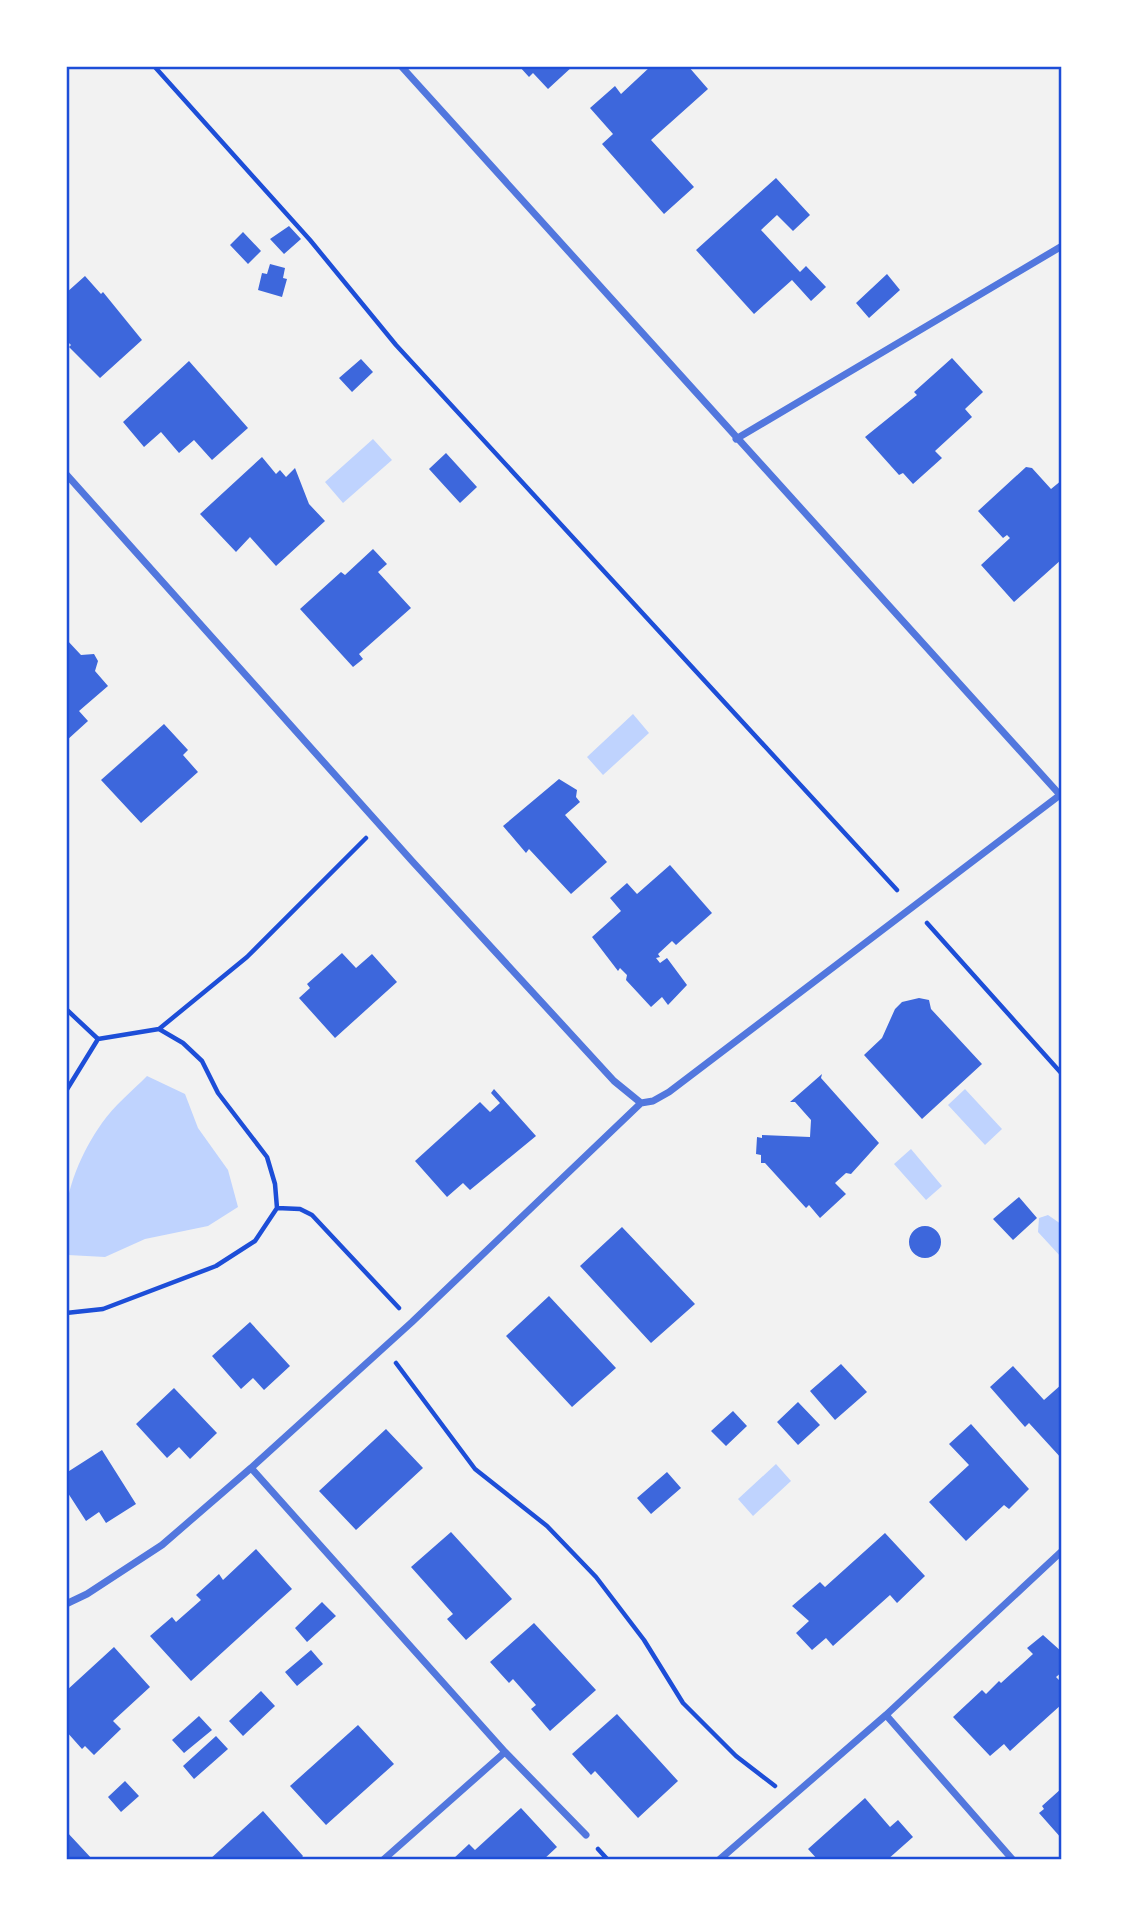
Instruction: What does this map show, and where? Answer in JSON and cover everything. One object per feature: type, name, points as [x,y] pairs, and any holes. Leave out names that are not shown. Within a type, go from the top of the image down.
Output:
[{"type":"street","points":[[66,1604],[88,1594],[162,1545],[251,1468],[381,1347],[412,1322],[641,1103],[653,1101],[669,1092],[1061,796],[401,66]]},
{"type":"street","points":[[736,439],[1062,246]]},
{"type":"street","points":[[66,474],[378,824],[614,1080],[641,1103]]},
{"type":"street","points":[[251,1468],[505,1752],[586,1835]]},
{"type":"street","points":[[719,1860],[792,1800],[1062,1551]]},
{"type":"street","points":[[886,1715],[1013,1860]]},
{"type":"street","points":[[383,1860],[505,1752]]},
{"type":"path","points":[[154,66],[310,240],[396,345],[912,906],[1062,1074]]},
{"type":"path","points":[[66,1091],[98,1039],[159,1029],[247,957],[378,824]]},
{"type":"path","points":[[66,1009],[98,1039]]},
{"type":"path","points":[[66,1313],[103,1309],[216,1266],[255,1241],[277,1208],[275,1184],[267,1157],[218,1093],[202,1060],[183,1043],[159,1029]]},
{"type":"path","points":[[277,1208],[300,1209],[312,1215],[412,1322]]},
{"type":"path","points":[[381,1347],[412,1382],[475,1469],[547,1526],[596,1577],[644,1640],[684,1703],[736,1756],[792,1800]]},
{"type":"water","points":[[373,439],[392,460],[343,503],[325,482]]},
{"type":"water","points":[[633,714],[649,733],[603,775],[587,757]]},
{"type":"water","points":[[147,1076],[185,1094],[198,1128],[228,1170],[238,1207],[208,1226],[145,1239],[105,1257],[68,1255],[65,1238],[67,1203],[84,1152],[102,1123]]},
{"type":"water","points":[[965,1089],[1002,1129],[985,1145],[948,1105]]},
{"type":"water","points":[[911,1149],[942,1186],[926,1200],[894,1164]]},
{"type":"water","points":[[1048,1215],[1061,1224],[1061,1257],[1038,1232],[1039,1218]]},
{"type":"water","points":[[776,1464],[791,1481],[753,1516],[738,1499]]},
{"type":"building","points":[[519,66],[573,66],[548,89],[533,73],[529,77]]},
{"type":"building","points":[[651,66],[688,66],[708,89],[651,140],[694,187],[664,214],[602,144],[613,134],[590,108],[615,86],[621,94]]},
{"type":"building","points":[[776,178],[810,215],[793,231],[777,215],[761,230],[800,272],[806,266],[826,287],[811,301],[792,280],[754,314],[696,250]]},
{"type":"building","points":[[289,226],[301,239],[284,254],[270,239]]},
{"type":"building","points":[[243,232],[261,251],[248,264],[230,245]]},
{"type":"building","points":[[270,264],[285,268],[283,278],[287,279],[282,297],[258,290],[262,273],[267,274]]},
{"type":"building","points":[[887,274],[900,290],[869,318],[856,303]]},
{"type":"building","points":[[85,276],[101,294],[103,292],[142,340],[100,378],[69,347],[71,345],[66,340],[66,293]]},
{"type":"building","points":[[952,358],[983,392],[965,409],[972,417],[935,451],[942,458],[913,484],[903,473],[899,475],[865,437],[917,395],[914,392]]},
{"type":"building","points":[[361,359],[373,372],[352,392],[339,378]]},
{"type":"building","points":[[189,361],[248,428],[212,460],[194,440],[179,453],[161,432],[144,447],[123,422]]},
{"type":"building","points":[[446,453],[477,487],[460,503],[429,469]]},
{"type":"building","points":[[262,457],[276,474],[280,470],[286,477],[295,468],[309,504],[325,521],[276,566],[250,537],[236,552],[200,514]]},
{"type":"building","points":[[1026,467],[1032,468],[1051,489],[1062,480],[1062,559],[1014,602],[981,565],[1010,538],[1007,535],[1003,538],[978,511]]},
{"type":"building","points":[[373,549],[387,564],[378,572],[411,608],[359,654],[363,659],[353,667],[300,609],[341,572],[345,575]]},
{"type":"building","points":[[66,639],[81,655],[94,654],[98,661],[95,671],[108,686],[79,711],[88,721],[66,741]]},
{"type":"building","points":[[164,724],[188,750],[183,755],[198,772],[141,823],[101,780]]},
{"type":"building","points":[[559,779],[577,790],[576,797],[580,802],[565,815],[607,862],[571,894],[529,849],[526,853],[503,826]]},
{"type":"building","points":[[670,865],[712,913],[676,945],[672,941],[658,954],[660,957],[656,958],[660,963],[667,958],[687,985],[668,1005],[662,997],[651,1007],[626,980],[627,975],[620,968],[618,971],[592,937],[621,911],[610,898],[627,883],[637,894]]},
{"type":"building","points":[[342,953],[356,968],[372,954],[397,982],[335,1038],[299,998],[310,988],[307,984]]},
{"type":"building","points":[[919,998],[929,1000],[931,1009],[982,1064],[922,1119],[864,1055],[882,1038],[895,1009],[902,1002]]},
{"type":"building","points":[[822,1074],[821,1078],[879,1143],[851,1174],[846,1173],[835,1183],[846,1194],[820,1218],[809,1205],[806,1208],[765,1163],[761,1163],[761,1155],[756,1154],[757,1137],[762,1138],[762,1135],[810,1137],[811,1120],[795,1102],[790,1102]]},
{"type":"building","points":[[494,1089],[536,1136],[470,1190],[463,1183],[447,1197],[415,1161],[480,1102],[490,1112],[500,1103],[491,1093]]},
{"type":"building","points":[[1019,1197],[1037,1218],[1013,1240],[993,1219]]},
{"type":"building","points":[[925,1226],[936,1231],[941,1242],[936,1253],[925,1258],[914,1253],[909,1242],[914,1231]]},
{"type":"building","points":[[622,1227],[695,1304],[651,1343],[580,1266]]},
{"type":"building","points":[[549,1296],[616,1368],[572,1407],[506,1336]]},
{"type":"building","points":[[250,1322],[290,1366],[264,1390],[253,1378],[241,1389],[212,1356]]},
{"type":"building","points":[[841,1364],[867,1392],[835,1420],[810,1391]]},
{"type":"building","points":[[1013,1366],[1044,1400],[1062,1384],[1062,1459],[1029,1423],[1025,1427],[990,1387]]},
{"type":"building","points":[[174,1388],[217,1433],[190,1459],[179,1447],[167,1458],[136,1424]]},
{"type":"building","points":[[798,1402],[820,1425],[798,1445],[777,1422]]},
{"type":"building","points":[[733,1411],[747,1426],[726,1446],[711,1431]]},
{"type":"building","points":[[971,1424],[1029,1489],[1009,1509],[1004,1505],[966,1541],[929,1502],[969,1465],[949,1444]]},
{"type":"building","points":[[386,1429],[423,1468],[356,1530],[319,1491]]},
{"type":"building","points":[[102,1450],[136,1504],[106,1523],[99,1512],[86,1521],[66,1490],[66,1473]]},
{"type":"building","points":[[667,1472],[681,1488],[651,1514],[637,1498]]},
{"type":"building","points":[[451,1532],[512,1599],[466,1640],[447,1619],[453,1614],[411,1567]]},
{"type":"building","points":[[885,1533],[925,1576],[897,1603],[890,1595],[833,1646],[826,1638],[812,1650],[796,1633],[809,1621],[792,1606],[820,1582],[825,1587]]},
{"type":"building","points":[[256,1549],[292,1589],[191,1681],[150,1636],[172,1617],[176,1622],[201,1600],[196,1595],[219,1574],[223,1580]]},
{"type":"building","points":[[322,1602],[336,1616],[307,1642],[295,1628]]},
{"type":"building","points":[[534,1623],[596,1690],[550,1731],[531,1709],[536,1705],[513,1679],[509,1683],[490,1662]]},
{"type":"building","points":[[1043,1635],[1062,1652],[1062,1672],[1056,1677],[1062,1683],[1062,1704],[1010,1751],[1004,1744],[990,1756],[953,1717],[982,1690],[986,1694],[1033,1654],[1027,1648]]},
{"type":"building","points":[[114,1647],[150,1687],[113,1721],[121,1729],[94,1755],[85,1746],[82,1749],[66,1731],[66,1691]]},
{"type":"building","points":[[311,1650],[323,1664],[297,1686],[285,1672]]},
{"type":"building","points":[[261,1691],[275,1706],[243,1736],[229,1721]]},
{"type":"building","points":[[617,1714],[678,1781],[638,1818],[595,1771],[591,1775],[572,1754]]},
{"type":"building","points":[[199,1716],[212,1730],[184,1753],[172,1740]]},
{"type":"building","points":[[358,1725],[394,1764],[326,1825],[290,1786]]},
{"type":"building","points":[[216,1736],[228,1749],[194,1779],[183,1766]]},
{"type":"building","points":[[125,1781],[139,1796],[121,1812],[108,1797]]},
{"type":"building","points":[[1062,1788],[1062,1839],[1039,1813],[1044,1809],[1042,1806]]},
{"type":"building","points":[[865,1798],[890,1827],[898,1820],[913,1837],[887,1860],[818,1860],[808,1849]]},
{"type":"building","points":[[521,1808],[557,1847],[543,1860],[452,1860],[469,1844],[475,1850]]},
{"type":"building","points":[[263,1811],[303,1856],[300,1860],[209,1860]]},
{"type":"building","points":[[66,1831],[93,1860],[66,1860]]}]
